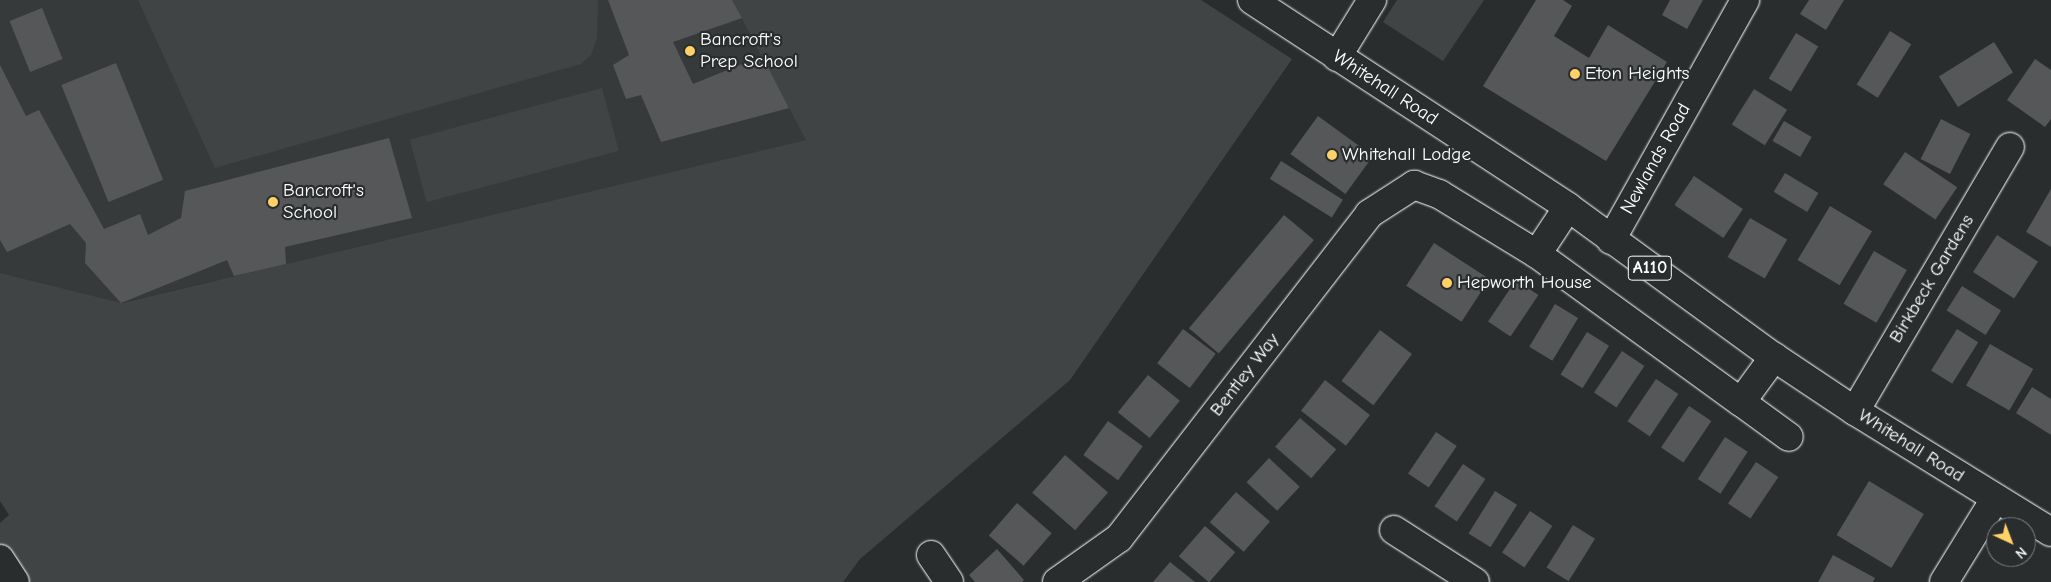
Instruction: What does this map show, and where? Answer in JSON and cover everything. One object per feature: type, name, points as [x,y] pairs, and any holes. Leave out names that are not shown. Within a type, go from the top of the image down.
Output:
[{"type":"street","name":"Whitehall Road","points":[[1252,0],[1568,207],[1774,357],[1855,411],[2051,532]]},
{"type":"street","points":[[1337,57],[1372,0]]},
{"type":"street","name":"Newlands Road","points":[[1611,240],[1745,0]]},
{"type":"street","name":"Birkbeck Gardens","points":[[1855,411],[2010,147]]},
{"type":"street","name":"Bentley Way","points":[[1058,582],[1119,538],[1369,214],[1414,185],[1439,194],[1537,254]]},
{"type":"street","points":[[1568,207],[1537,254],[1789,437]]},
{"type":"street","points":[[1740,402],[1774,357]]},
{"type":"street","points":[[1944,582],[1995,499]]},
{"type":"street","points":[[1394,530],[1475,582]]},
{"type":"street","points":[[931,555],[950,582]]},
{"type":"street","points":[[0,559],[15,582]]},
{"type":"shaded area","name":"Bancroft's School","points":[[0,0],[732,0],[807,140],[121,303],[0,273]]},
{"type":"shaded area","points":[[138,0],[598,0],[597,38],[591,55],[581,64],[215,168]]},
{"type":"shaded area","points":[[732,0],[1201,0],[1292,59],[1070,380],[860,559],[843,582],[0,582],[0,523],[9,515],[0,501],[0,273],[122,303],[806,140]]},
{"type":"shaded area","points":[[1397,0],[1484,0],[1443,61],[1383,22]]},
{"type":"shaded area","points":[[602,88],[619,151],[427,202],[410,140]]},
{"type":"building","points":[[608,0],[732,0],[742,18],[673,42],[693,84],[762,56],[789,108],[661,142],[641,95],[626,99],[613,65],[629,55]]},
{"type":"building","name":"Eton Heights","points":[[1536,0],[1563,0],[1572,6],[1554,36],[1589,58],[1608,25],[1667,62],[1606,161],[1483,86]]},
{"type":"building","points":[[1670,0],[1703,0],[1687,29],[1662,15]]},
{"type":"building","points":[[1809,0],[1844,0],[1826,30],[1800,14]]},
{"type":"building","points":[[42,8],[63,59],[30,72],[10,21]]},
{"type":"building","points":[[1890,31],[1911,44],[1878,98],[1857,84]]},
{"type":"building","points":[[1796,33],[1818,46],[1791,92],[1769,78]]},
{"type":"building","points":[[1994,42],[2013,73],[1958,107],[1939,76]]},
{"type":"building","points":[[2035,59],[2051,70],[2051,119],[2045,127],[2007,100]]},
{"type":"building","points":[[116,63],[163,180],[108,202],[61,85]]},
{"type":"building","points":[[0,65],[26,116],[39,110],[104,229],[140,214],[148,235],[181,218],[185,191],[389,138],[412,218],[285,247],[286,264],[234,276],[227,260],[121,303],[85,263],[86,243],[70,224],[7,252],[0,240]]},
{"type":"building","points":[[1754,89],[1787,110],[1765,145],[1732,125]]},
{"type":"building","name":"Whitehall Lodge","points":[[1318,116],[1373,156],[1345,194],[1290,154]]},
{"type":"building","points":[[1941,119],[1970,134],[1950,174],[1921,159]]},
{"type":"building","points":[[1784,121],[1812,137],[1800,157],[1772,141]]},
{"type":"building","points":[[1905,152],[1957,187],[1935,220],[1883,184]]},
{"type":"building","points":[[1281,161],[1343,200],[1332,217],[1270,179]]},
{"type":"building","points":[[1785,173],[1818,193],[1807,212],[1774,192]]},
{"type":"building","points":[[1694,176],[1743,209],[1723,238],[1674,205]]},
{"type":"building","points":[[2051,189],[2051,247],[2026,232]]},
{"type":"building","points":[[1830,206],[1872,231],[1840,285],[1798,260]]},
{"type":"building","points":[[1284,215],[1314,240],[1219,353],[1189,328]]},
{"type":"building","points":[[1750,218],[1787,240],[1765,278],[1728,257]]},
{"type":"building","points":[[1997,235],[2038,262],[2014,299],[1973,272]]},
{"type":"building","name":"Hepworth House","points":[[1434,243],[1489,279],[1462,322],[1406,286]]},
{"type":"building","points":[[1874,251],[1907,270],[1876,323],[1844,304]]},
{"type":"building","points":[[1516,280],[1538,295],[1510,337],[1488,321]]},
{"type":"building","points":[[1962,286],[2001,310],[1986,335],[1947,311]]},
{"type":"building","points":[[1555,304],[1578,318],[1552,361],[1529,347]]},
{"type":"building","points":[[1183,329],[1216,354],[1190,388],[1157,363]]},
{"type":"building","points":[[1957,329],[1978,342],[1952,384],[1931,371]]},
{"type":"building","points":[[1380,330],[1412,354],[1373,405],[1341,381]]},
{"type":"building","points":[[1587,332],[1609,346],[1583,388],[1561,374]]},
{"type":"building","points":[[1990,344],[2033,369],[2009,411],[1966,386]]},
{"type":"building","points":[[1622,351],[1644,366],[1616,408],[1594,392]]},
{"type":"building","points":[[1148,375],[1180,401],[1150,438],[1118,412]]},
{"type":"building","points":[[1656,379],[1678,394],[1650,436],[1627,421]]},
{"type":"building","points":[[1325,380],[1370,415],[1346,446],[1301,411]]},
{"type":"building","points":[[2032,387],[2051,399],[2051,435],[2016,413]]},
{"type":"building","points":[[1689,406],[1711,421],[1683,463],[1661,447]]},
{"type":"building","points":[[1300,418],[1336,449],[1311,478],[1275,447]]},
{"type":"building","points":[[1108,421],[1143,446],[1118,480],[1083,455]]},
{"type":"building","points":[[1436,432],[1457,446],[1429,487],[1408,473]]},
{"type":"building","points":[[1725,437],[1748,452],[1720,494],[1698,479]]},
{"type":"building","points":[[1065,455],[1108,492],[1075,530],[1032,493]]},
{"type":"building","points":[[1269,458],[1300,487],[1277,511],[1246,482]]},
{"type":"building","points":[[1756,462],[1778,477],[1750,519],[1728,503]]},
{"type":"building","points":[[1463,464],[1485,479],[1457,521],[1434,506]]},
{"type":"building","points":[[1869,481],[1924,514],[1891,568],[1837,535]]},
{"type":"building","points":[[1495,491],[1517,505],[1491,547],[1469,533]]},
{"type":"building","points":[[1236,492],[1270,522],[1244,552],[1210,522]]},
{"type":"building","points":[[1017,503],[1052,533],[1024,566],[989,535]]},
{"type":"building","points":[[1530,511],[1552,526],[1524,568],[1502,552]]},
{"type":"building","points":[[1573,525],[1595,539],[1569,581],[1547,567]]},
{"type":"building","points":[[1205,526],[1235,552],[1209,582],[1179,556]]},
{"type":"building","points":[[997,549],[1024,580],[1022,582],[975,582],[969,575]]},
{"type":"building","points":[[1833,555],[1875,578],[1873,582],[1818,582]]},
{"type":"building","points":[[1170,562],[1195,582],[1153,582]]},
{"type":"place","name":"Bancroft's Prep School","points":[[690,51]]},
{"type":"place","name":"Eton Heights","points":[[1575,74]]},
{"type":"place","name":"Whitehall Lodge","points":[[1332,155]]},
{"type":"place","name":"Bancroft's School","points":[[273,202]]},
{"type":"place","name":"Hepworth House","points":[[1447,283]]}]
